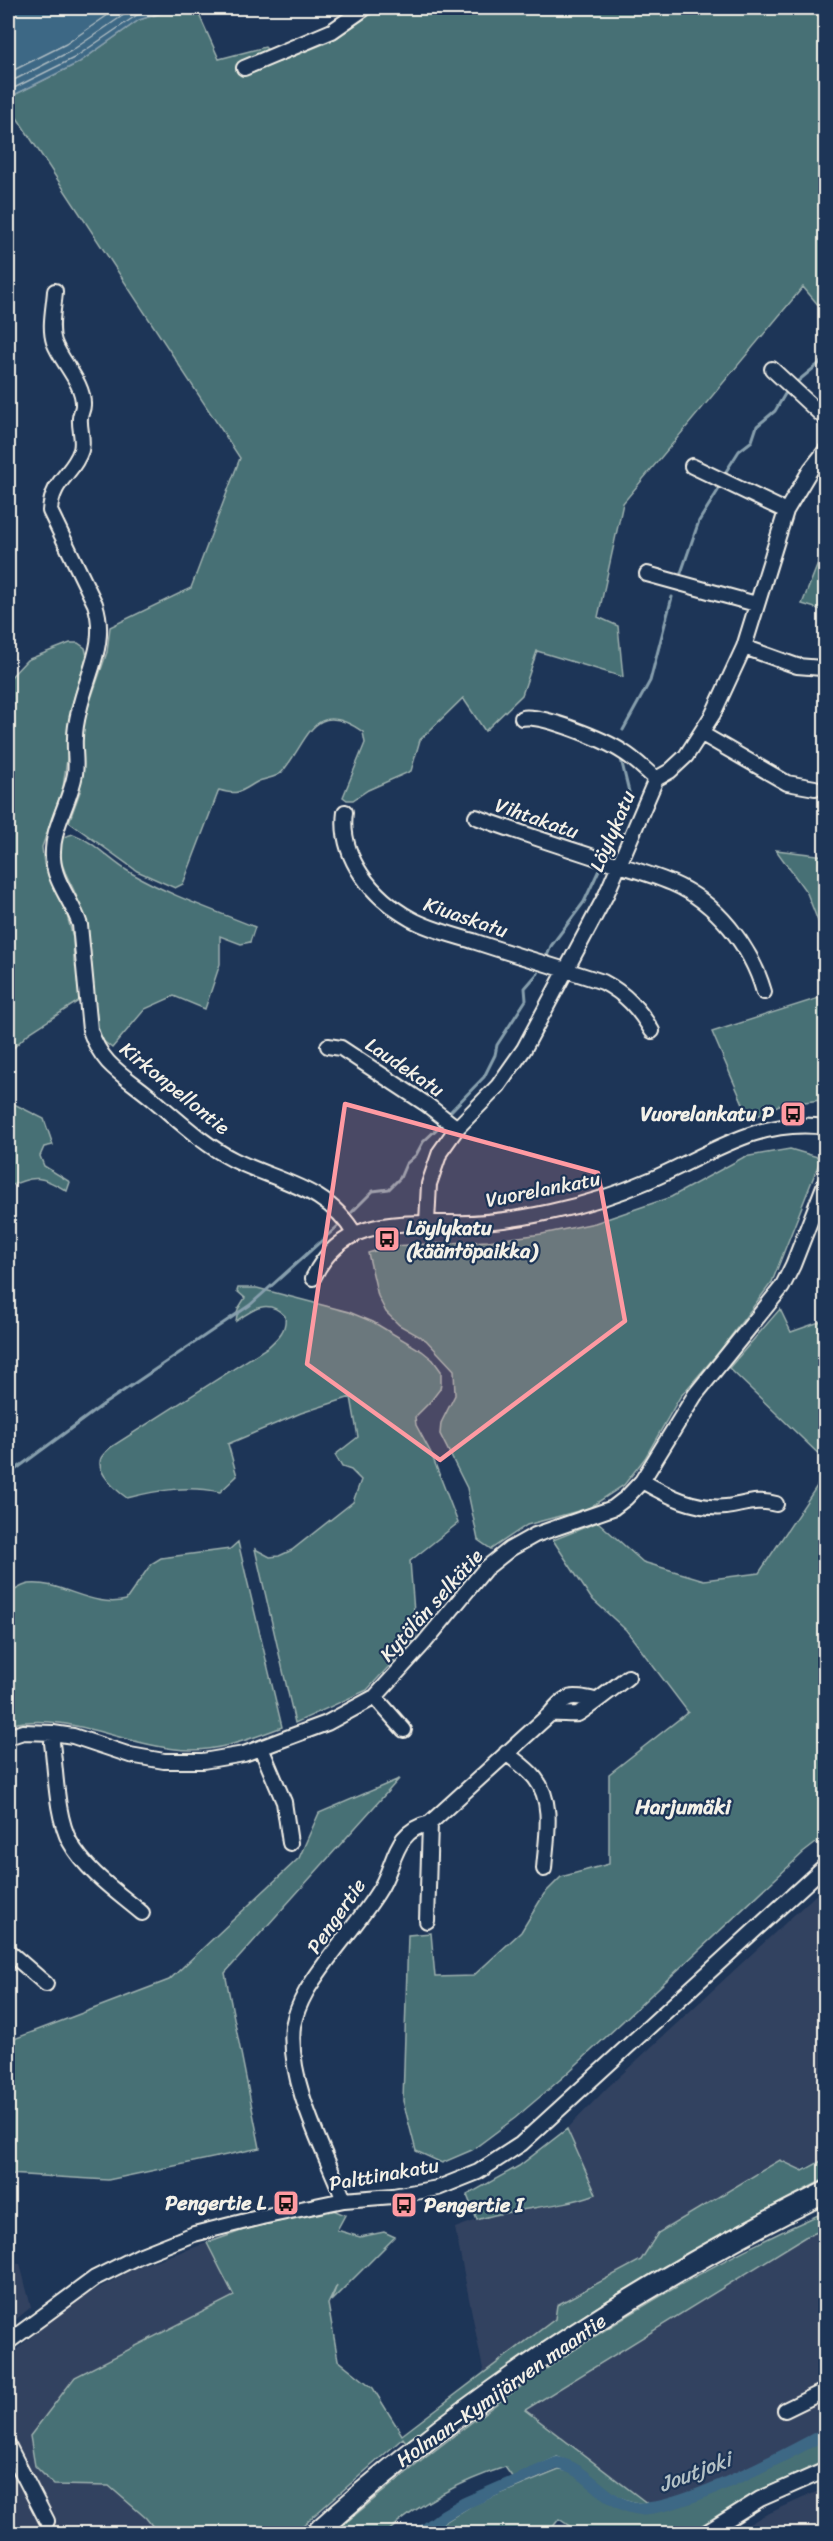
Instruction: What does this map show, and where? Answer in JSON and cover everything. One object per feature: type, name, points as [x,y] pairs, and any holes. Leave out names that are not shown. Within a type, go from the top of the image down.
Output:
[{"type":"highway","name":"Holman–Kymijärven maantie","points":[[315,2534],[396,2464],[517,2373],[622,2304],[698,2260],[825,2192]]},
{"type":"highway","name":"Holman–Kymijärven maantie","points":[[698,2260],[825,2202]]},
{"type":"street","points":[[244,68],[332,31],[365,8]]},
{"type":"street","name":"Kirkonpellontie","points":[[55,291],[52,330],[54,342],[81,392],[83,402],[80,418],[81,450],[76,461],[56,486],[51,497],[50,511],[95,604],[100,620],[99,642],[79,709],[75,738],[75,773],[53,840],[52,855],[54,871],[76,911],[80,925],[90,1030],[96,1045],[108,1061],[196,1134],[233,1159],[311,1192],[324,1200],[335,1207],[348,1221],[355,1235]]},
{"type":"street","points":[[772,369],[825,419]]},
{"type":"street","name":"Löylykatu","points":[[427,1222],[427,1195],[433,1168],[440,1152],[457,1128],[490,1095],[511,1069],[567,972],[619,866],[656,779],[678,765],[702,734],[725,691],[744,647],[786,511],[825,450]]},
{"type":"street","points":[[692,466],[786,511]]},
{"type":"street","points":[[647,574],[756,604]]},
{"type":"street","points":[[744,647],[797,666],[822,668]]},
{"type":"street","points":[[522,718],[538,717],[613,746],[656,779]]},
{"type":"street","points":[[702,734],[787,783],[815,788]]},
{"type":"street","name":"Kiuaskatu","points":[[345,812],[345,836],[358,871],[372,888],[401,912],[423,924],[603,982],[615,988],[635,1005],[652,1031]]},
{"type":"street","name":"Vihtakatu","points":[[476,817],[673,884],[697,898],[732,931],[747,949],[764,992]]},
{"type":"street","name":"Laudekatu","points":[[328,1046],[341,1048],[426,1104],[457,1128]]},
{"type":"street","name":"Vuorelankatu","points":[[314,1278],[329,1251],[355,1235],[386,1225],[480,1222],[560,1210],[632,1188],[752,1133],[788,1124],[825,1127]]},
{"type":"street","name":"Kytölän selkätie","points":[[8,1737],[23,1732],[53,1733],[73,1736],[130,1755],[164,1761],[203,1761],[244,1754],[261,1748],[327,1723],[375,1697],[424,1643],[485,1569],[510,1549],[535,1535],[613,1508],[642,1481],[695,1395],[782,1287],[793,1265],[825,1181]]},
{"type":"street","points":[[642,1481],[665,1494],[696,1506],[725,1507],[765,1500],[776,1504]]},
{"type":"street","name":"Pengertie","points":[[344,2200],[303,2096],[295,2060],[293,2025],[306,1993],[380,1891],[399,1845],[409,1830],[430,1823],[550,1714],[583,1712],[595,1700],[628,1677]]},
{"type":"street","points":[[375,1697],[404,1730]]},
{"type":"street","points":[[53,1733],[52,1743],[62,1818],[69,1840],[83,1861],[142,1913]]},
{"type":"street","points":[[261,1748],[284,1802],[290,1843]]},
{"type":"street","points":[[506,1753],[534,1776],[544,1791],[548,1814],[544,1869]]},
{"type":"street","points":[[427,1921],[430,1823]]},
{"type":"street","name":"Palttinakatu","points":[[8,2342],[95,2278],[141,2255],[194,2234],[344,2200],[393,2196],[438,2188],[478,2172],[521,2144],[825,1865]]},
{"type":"street","points":[[8,1951],[46,1984]]},
{"type":"street","points":[[785,2410],[825,2390]]},
{"type":"street","points":[[8,2445],[47,2521]]},
{"type":"street","points":[[704,2534],[760,2499],[825,2470]]},
{"type":"highlighted area","points":[[345,1104],[598,1173],[625,1321],[440,1460],[307,1364]]},
{"type":"shaded area","points":[[821,1890],[826,1899],[825,2159],[658,2232],[641,2260],[557,2305],[555,2319],[484,2374],[455,2228],[523,2207],[571,2203],[595,2194],[567,2129],[607,2088]]},
{"type":"shaded area","points":[[825,2229],[825,2384],[823,2397],[825,2429],[729,2478],[685,2496],[662,2503],[648,2504],[525,2410],[805,2237]]},
{"type":"shaded area","points":[[207,2243],[234,2296],[75,2377],[30,2436],[54,2485],[109,2486],[146,2518],[158,2533],[8,2533],[8,2357],[68,2305],[137,2267]]},
{"type":"shaded area","points":[[8,2263],[20,2264],[31,2307],[8,2326]]},
{"type":"shaded area","points":[[825,2488],[825,2533],[734,2533],[763,2516]]},
{"type":"green space","points":[[176,8],[196,8],[219,59],[265,47],[279,62],[333,40],[374,12],[389,8],[825,8],[825,313],[803,287],[623,503],[598,617],[618,626],[623,677],[537,651],[522,695],[485,731],[463,698],[420,740],[411,771],[368,790],[353,800],[343,797],[365,743],[363,732],[346,722],[333,719],[323,721],[306,736],[280,774],[257,782],[240,792],[231,793],[219,790],[183,884],[175,888],[137,871],[69,822],[81,789],[76,785],[84,719],[107,652],[110,627],[191,588],[240,458],[8,104],[8,98],[78,63],[139,20]]},
{"type":"green space","points":[[825,546],[826,610],[825,611],[802,604]]},
{"type":"green space","points":[[70,643],[78,643],[85,648],[87,656],[72,704],[73,719],[63,787],[42,847],[44,864],[66,912],[73,937],[74,962],[79,963],[80,1000],[29,1033],[8,1053],[8,680],[27,660]]},
{"type":"green space","points":[[73,834],[89,842],[124,868],[161,889],[255,927],[250,942],[241,944],[220,936],[220,964],[205,1009],[174,996],[145,1009],[112,1048],[102,1040],[96,1029],[90,951],[84,921],[77,896],[62,864],[63,837]]},
{"type":"green space","points":[[776,850],[825,856],[825,939],[807,893]]},
{"type":"green space","points":[[825,996],[826,1089],[821,1100],[779,1105],[750,1120],[712,1032]]},
{"type":"green space","points":[[8,1082],[12,1103],[44,1119],[53,1145],[44,1147],[40,1156],[44,1166],[70,1182],[67,1191],[38,1178],[25,1180],[8,1187]]},
{"type":"green space","points":[[790,1149],[821,1158],[772,1282],[719,1352],[680,1397],[645,1458],[624,1485],[589,1508],[527,1525],[491,1549],[478,1540],[467,1488],[440,1434],[441,1423],[455,1395],[454,1370],[426,1340],[399,1325],[386,1312],[378,1296],[368,1253],[391,1246],[488,1241],[542,1234],[595,1223],[671,1197],[744,1157]]},
{"type":"green space","points":[[238,1288],[257,1288],[349,1312],[373,1322],[422,1351],[441,1371],[440,1389],[415,1417],[416,1425],[431,1453],[458,1523],[410,1561],[416,1637],[367,1690],[295,1723],[255,1549],[270,1557],[292,1550],[353,1502],[361,1480],[351,1470],[342,1467],[335,1455],[358,1437],[351,1397],[301,1413],[228,1444],[237,1476],[220,1492],[174,1489],[127,1498],[108,1481],[100,1463],[101,1458],[111,1447],[268,1347],[278,1337],[285,1325],[285,1316],[273,1308],[254,1309],[236,1321],[238,1309],[245,1298],[237,1291]]},
{"type":"green space","points":[[780,1309],[791,1332],[825,1320],[825,1460],[729,1368]]},
{"type":"green space","points":[[825,1474],[825,1836],[803,1853],[562,2078],[515,2118],[472,2150],[442,2163],[416,2151],[403,2101],[408,1935],[431,1933],[435,1977],[473,1976],[521,1932],[544,1894],[561,1877],[609,1864],[609,1774],[688,1712],[626,1630],[591,1598],[553,1540],[598,1522],[643,1562],[704,1580],[759,1573]]},
{"type":"green space","points":[[238,1542],[282,1727],[230,1745],[189,1750],[154,1746],[50,1722],[8,1725],[8,1594],[29,1584],[40,1584],[101,1601],[126,1600],[151,1564],[161,1558],[230,1549]]},
{"type":"green space","points":[[399,1779],[225,1973],[260,2148],[108,2180],[8,2174],[8,2040],[169,1980],[299,1858],[319,1813]]},
{"type":"green space","points":[[567,2129],[596,2194],[477,2220],[467,2195],[519,2166]]},
{"type":"green space","points":[[825,2159],[825,2179],[667,2265],[562,2331],[406,2442],[403,2438],[294,2533],[158,2533],[146,2518],[109,2486],[54,2485],[35,2466],[30,2436],[75,2377],[234,2296],[207,2243],[244,2230],[331,2209],[345,2215],[337,2230],[360,2237],[384,2232],[395,2237],[331,2301],[337,2285],[328,2304],[338,2360],[373,2388],[402,2435],[555,2319],[557,2305],[641,2260],[658,2233],[780,2160],[803,2171]]},
{"type":"green space","points":[[825,2212],[825,2229],[805,2237],[525,2410],[648,2504],[621,2498],[581,2469],[557,2457],[513,2478],[505,2467],[473,2479],[427,2503],[386,2533],[334,2533],[448,2440],[568,2354],[693,2277]]},
{"type":"green space","points":[[825,2439],[825,2461],[759,2491],[691,2533],[580,2533],[559,2519],[548,2533],[476,2533],[465,2526],[459,2533],[427,2533],[472,2505],[559,2470],[579,2476],[623,2509],[633,2512],[651,2512],[674,2507],[758,2473]]},
{"type":"water","points":[[8,8],[176,8],[139,20],[78,63],[8,98]]},
{"type":"waterway","points":[[798,381],[826,358]]},
{"type":"waterway","points":[[725,473],[739,451],[752,441],[757,426],[775,411],[785,394]]},
{"type":"waterway","points":[[681,573],[699,521],[719,489]]},
{"type":"waterway","points":[[623,730],[650,681],[672,597]]},
{"type":"waterway","points":[[608,853],[630,796],[621,759]]},
{"type":"waterway","points":[[547,956],[551,946],[584,902],[599,870]]},
{"type":"waterway","points":[[451,1111],[484,1077],[495,1055],[497,1045],[526,1000],[525,988],[538,973]]},
{"type":"waterway","points":[[352,1212],[373,1191],[389,1189],[400,1178],[406,1164],[416,1155],[423,1142],[440,1126]]},
{"type":"waterway","points":[[8,1475],[104,1404],[250,1305],[338,1226]]},
{"type":"waterway","name":"Joutjoki","points":[[419,2534],[465,2503],[557,2463],[578,2471],[614,2500],[624,2505],[635,2508],[653,2508],[703,2493],[731,2481],[826,2433]]},
{"type":"place","name":"Vuorelankatu P","points":[[793,1114]]},
{"type":"place","name":"Löylykatu (kääntöpaikka)","points":[[387,1239]]},
{"type":"place","name":"Pengertie L","points":[[286,2203]]},
{"type":"place","name":"Pengertie I","points":[[404,2205]]},
{"type":"district","name":"Harjumäki","points":[[683,1807]]}]
